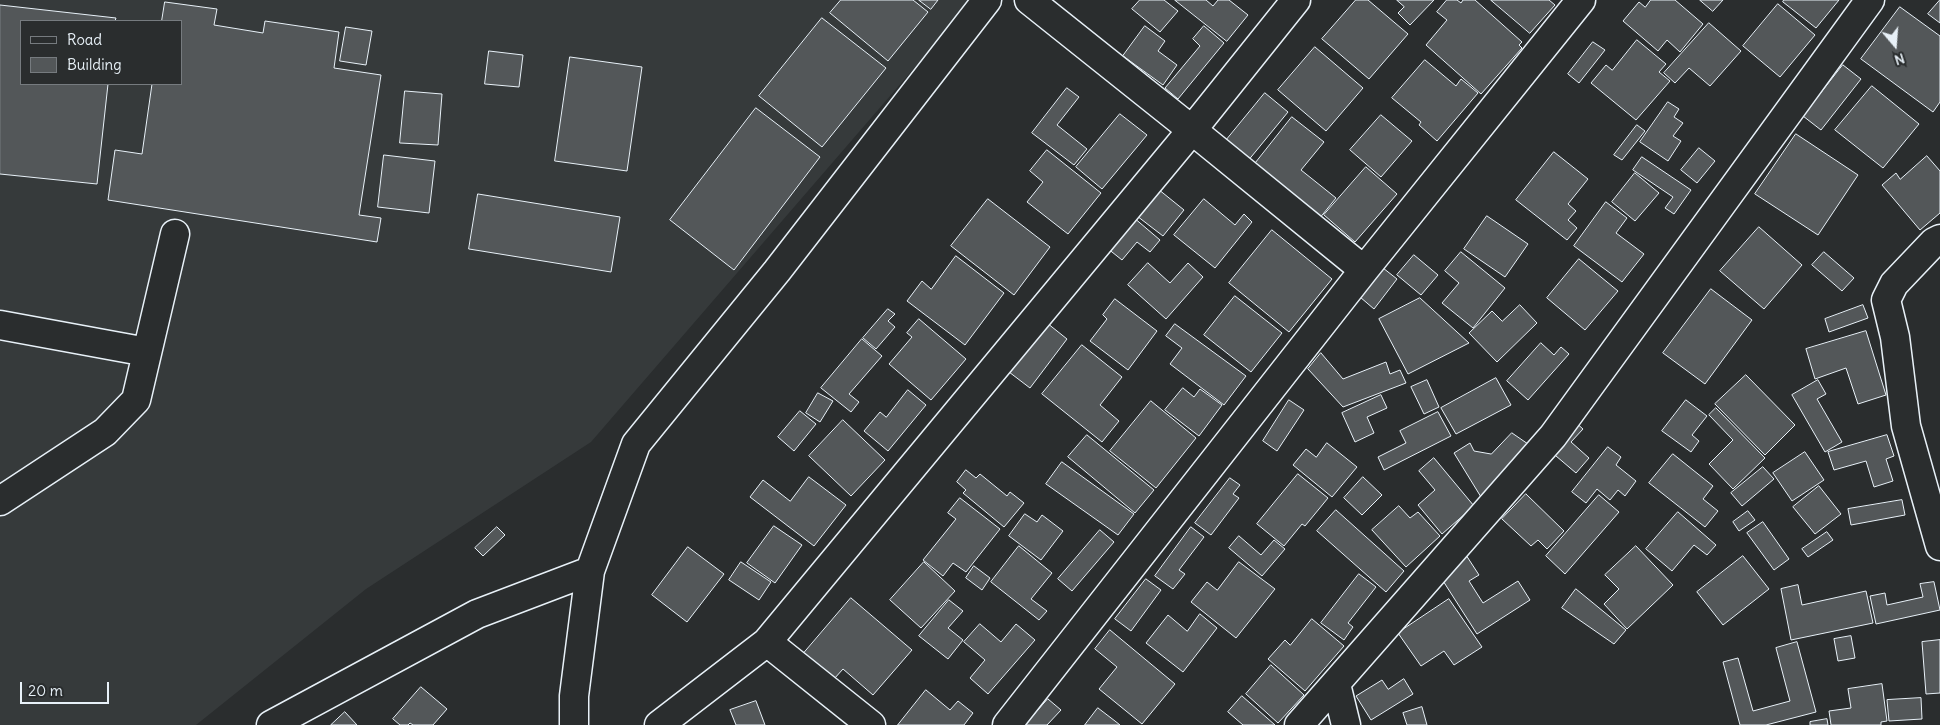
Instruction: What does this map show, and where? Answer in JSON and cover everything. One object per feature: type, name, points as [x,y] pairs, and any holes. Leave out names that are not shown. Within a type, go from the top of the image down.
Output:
[{"type":"street","points":[[574,725],[574,696],[590,571],[636,444],[777,271],[987,0]]},
{"type":"street","points":[[1029,0],[1364,270]]},
{"type":"street","points":[[659,725],[767,642],[1192,130],[1296,0]]},
{"type":"street","points":[[1007,725],[1364,270],[1580,0]]},
{"type":"street","points":[[1299,725],[1553,436],[1870,0]]},
{"type":"street","points":[[0,502],[105,432],[136,400],[175,234]]},
{"type":"street","points":[[1940,238],[1894,284],[1886,300],[1895,337],[1906,426],[1940,546]]},
{"type":"street","points":[[0,325],[147,352]]},
{"type":"street","points":[[271,725],[477,614],[590,571]]},
{"type":"street","points":[[767,642],[871,725]]},
{"type":"street","points":[[1336,684],[1346,725]]},
{"type":"shaded area","points":[[0,0],[973,0],[591,442],[366,589],[196,725],[0,725]]},
{"type":"building","points":[[841,0],[913,0],[928,12],[888,61],[830,13]]},
{"type":"building","points":[[919,0],[938,0],[931,9]]},
{"type":"building","points":[[1140,0],[1164,0],[1178,11],[1160,32],[1132,9]]},
{"type":"building","points":[[1175,0],[1206,0],[1213,6],[1218,0],[1229,0],[1248,15],[1227,41]]},
{"type":"building","points":[[1356,0],[1368,0],[1408,34],[1369,79],[1322,39]]},
{"type":"building","points":[[1397,0],[1434,0],[1410,25],[1398,13],[1404,7]]},
{"type":"building","points":[[1447,0],[1457,0],[1461,3],[1463,0],[1475,0],[1522,42],[1519,45],[1522,48],[1481,94],[1426,45],[1447,20],[1437,12]]},
{"type":"building","points":[[1491,0],[1549,0],[1555,5],[1530,33]]},
{"type":"building","points":[[1651,0],[1675,0],[1703,24],[1680,52],[1667,40],[1658,51],[1623,21],[1639,2],[1645,7]]},
{"type":"building","points":[[1700,0],[1723,0],[1713,11]]},
{"type":"building","points":[[1784,0],[1839,0],[1816,28],[1783,2]]},
{"type":"building","points":[[1940,0],[1940,23],[1928,14]]},
{"type":"building","points":[[165,2],[217,9],[214,25],[263,33],[265,21],[339,32],[334,68],[381,75],[359,215],[381,218],[377,242],[108,200],[115,150],[142,154],[152,85],[182,85],[182,20],[162,20]]},
{"type":"building","points":[[1778,4],[1815,35],[1780,77],[1743,46]]},
{"type":"building","points":[[0,5],[116,18],[115,20],[20,20],[20,85],[108,85],[97,184],[0,174]]},
{"type":"building","points":[[1900,7],[1940,36],[1940,102],[1933,112],[1861,59]]},
{"type":"building","points":[[822,18],[886,68],[822,147],[759,96]]},
{"type":"building","points":[[1709,23],[1741,51],[1710,86],[1689,68],[1675,83],[1664,73]]},
{"type":"building","points":[[1145,26],[1165,41],[1158,51],[1177,65],[1163,85],[1123,56]]},
{"type":"building","points":[[1204,26],[1224,43],[1178,99],[1165,88],[1200,46],[1193,39]]},
{"type":"building","points":[[346,27],[372,31],[366,65],[340,61]]},
{"type":"building","points":[[1637,40],[1666,64],[1659,72],[1670,81],[1636,120],[1591,83],[1606,65],[1612,70]]},
{"type":"building","points":[[1593,42],[1605,50],[1579,83],[1568,74]]},
{"type":"building","points":[[1315,47],[1363,88],[1326,131],[1278,90]]},
{"type":"building","points":[[489,51],[523,55],[519,87],[485,84]]},
{"type":"building","points":[[570,57],[642,67],[627,171],[555,161]]},
{"type":"building","points":[[1425,60],[1456,86],[1461,79],[1478,93],[1437,141],[1419,125],[1421,122],[1392,98]]},
{"type":"building","points":[[1843,65],[1861,79],[1821,130],[1803,116]]},
{"type":"building","points":[[1872,86],[1919,124],[1883,168],[1835,130]]},
{"type":"building","points":[[1067,88],[1079,97],[1057,125],[1087,149],[1074,165],[1032,133]]},
{"type":"building","points":[[405,91],[442,94],[438,145],[400,143]]},
{"type":"building","points":[[1265,93],[1288,112],[1247,162],[1224,143]]},
{"type":"building","points":[[1668,102],[1679,109],[1674,117],[1683,123],[1673,136],[1681,141],[1668,161],[1640,142]]},
{"type":"building","points":[[756,108],[820,157],[734,270],[670,220]]},
{"type":"building","points":[[1120,114],[1147,135],[1102,189],[1076,167]]},
{"type":"building","points":[[1381,115],[1412,141],[1381,177],[1350,150]]},
{"type":"building","points":[[1292,117],[1324,142],[1301,170],[1336,198],[1319,219],[1254,165]]},
{"type":"building","points":[[1637,125],[1645,131],[1622,160],[1614,155]]},
{"type":"building","points":[[1796,134],[1858,175],[1818,235],[1755,194]]},
{"type":"building","points":[[1699,148],[1715,161],[1697,183],[1681,170]]},
{"type":"building","points":[[1047,150],[1101,193],[1068,234],[1027,202],[1043,182],[1030,171]]},
{"type":"building","points":[[1554,152],[1588,179],[1568,204],[1576,211],[1568,220],[1577,228],[1567,240],[1516,200]]},
{"type":"building","points":[[384,155],[435,161],[429,213],[378,207]]},
{"type":"building","points":[[1927,156],[1940,171],[1940,213],[1920,230],[1882,185],[1896,173],[1900,179]]},
{"type":"building","points":[[1642,157],[1691,190],[1674,214],[1665,208],[1673,197],[1633,170]]},
{"type":"building","points":[[1366,167],[1397,194],[1355,242],[1324,215]]},
{"type":"building","points":[[1635,173],[1659,193],[1635,221],[1612,202]]},
{"type":"building","points":[[1158,189],[1184,210],[1163,236],[1137,216]]},
{"type":"building","points":[[478,194],[620,217],[611,272],[469,249]]},
{"type":"building","points":[[988,199],[1050,247],[1014,295],[951,246]]},
{"type":"building","points":[[1204,199],[1235,225],[1244,214],[1252,222],[1215,268],[1174,235]]},
{"type":"building","points":[[1606,202],[1627,218],[1616,233],[1644,254],[1622,282],[1574,246]]},
{"type":"building","points":[[1487,216],[1528,244],[1505,277],[1464,249]]},
{"type":"building","points":[[1133,217],[1160,240],[1150,252],[1137,242],[1122,260],[1107,248]]},
{"type":"building","points":[[1759,227],[1802,265],[1764,309],[1720,271]]},
{"type":"building","points":[[1272,230],[1332,279],[1289,332],[1229,283]]},
{"type":"building","points":[[1461,252],[1505,288],[1473,328],[1442,303],[1459,283],[1445,271]]},
{"type":"building","points":[[1824,252],[1854,278],[1842,291],[1812,265]]},
{"type":"building","points":[[1414,255],[1438,275],[1421,295],[1397,275]]},
{"type":"building","points":[[956,256],[1004,293],[965,345],[907,301],[922,281],[931,289]]},
{"type":"building","points":[[1579,259],[1618,291],[1585,330],[1547,298]]},
{"type":"building","points":[[1148,263],[1170,283],[1188,263],[1203,277],[1166,319],[1128,285]]},
{"type":"building","points":[[1383,268],[1397,279],[1374,309],[1360,297]]},
{"type":"building","points":[[1711,289],[1752,320],[1705,384],[1663,353]]},
{"type":"building","points":[[1235,296],[1282,333],[1251,372],[1204,335]]},
{"type":"building","points":[[1420,298],[1469,343],[1408,374],[1379,319]]},
{"type":"building","points":[[1115,299],[1157,331],[1128,370],[1090,341],[1107,319],[1103,315]]},
{"type":"building","points":[[1520,305],[1537,323],[1497,362],[1469,333],[1492,311],[1502,321]]},
{"type":"building","points":[[1863,305],[1868,318],[1829,332],[1825,319]]},
{"type":"building","points":[[888,309],[895,314],[888,321],[895,327],[876,349],[863,338]]},
{"type":"building","points":[[919,319],[966,359],[931,400],[889,364],[912,337],[907,333]]},
{"type":"building","points":[[1047,323],[1067,339],[1030,388],[1009,372]]},
{"type":"building","points":[[1175,324],[1246,376],[1224,405],[1170,364],[1182,348],[1166,336]]},
{"type":"building","points":[[1866,331],[1886,395],[1858,404],[1846,368],[1815,379],[1806,349]]},
{"type":"building","points":[[862,339],[882,356],[849,394],[859,402],[851,412],[821,388]]},
{"type":"building","points":[[1541,343],[1554,355],[1561,347],[1569,354],[1528,400],[1507,381]]},
{"type":"building","points":[[1082,345],[1122,377],[1100,405],[1119,421],[1102,442],[1042,394]]},
{"type":"building","points":[[1321,353],[1343,379],[1386,362],[1390,374],[1400,370],[1406,383],[1343,407],[1308,369]]},
{"type":"building","points":[[1746,375],[1795,425],[1765,455],[1715,404]]},
{"type":"building","points":[[1496,378],[1511,405],[1456,434],[1441,408]]},
{"type":"building","points":[[1427,380],[1439,407],[1424,414],[1411,387]]},
{"type":"building","points":[[1818,380],[1826,394],[1817,399],[1842,442],[1825,452],[1792,395]]},
{"type":"building","points":[[1183,388],[1194,397],[1200,389],[1222,405],[1199,436],[1165,410]]},
{"type":"building","points":[[908,390],[926,405],[888,451],[864,431],[880,412],[886,417]]},
{"type":"building","points":[[818,393],[833,401],[820,422],[806,413]]},
{"type":"building","points":[[1381,395],[1387,408],[1367,417],[1374,433],[1355,442],[1342,413]]},
{"type":"building","points":[[1289,400],[1304,410],[1277,451],[1263,441]]},
{"type":"building","points":[[1686,400],[1707,416],[1692,435],[1699,441],[1691,452],[1662,431]]},
{"type":"building","points":[[1151,401],[1196,438],[1156,488],[1110,451]]},
{"type":"building","points":[[1716,408],[1765,458],[1733,489],[1709,464],[1733,440],[1709,415]]},
{"type":"building","points":[[800,411],[816,424],[794,451],[778,437]]},
{"type":"building","points":[[1438,412],[1451,436],[1384,470],[1378,457],[1406,443],[1400,431]]},
{"type":"building","points":[[843,420],[885,460],[851,496],[809,456]]},
{"type":"building","points":[[1574,421],[1583,429],[1571,442],[1589,458],[1576,473],[1549,450]]},
{"type":"building","points":[[1512,433],[1528,444],[1481,497],[1454,453],[1470,443],[1474,451],[1491,454]]},
{"type":"building","points":[[1087,435],[1154,490],[1135,513],[1068,457]]},
{"type":"building","points":[[1887,435],[1894,456],[1886,459],[1893,481],[1874,487],[1866,461],[1834,470],[1828,452]]},
{"type":"building","points":[[1327,443],[1357,467],[1332,497],[1293,465],[1306,449],[1316,457]]},
{"type":"building","points":[[1608,447],[1621,457],[1616,465],[1636,481],[1625,496],[1618,490],[1610,500],[1597,489],[1586,503],[1572,492]]},
{"type":"building","points":[[1805,452],[1824,480],[1792,501],[1773,473]]},
{"type":"building","points":[[1673,454],[1713,486],[1703,499],[1718,511],[1705,527],[1649,483]]},
{"type":"building","points":[[1434,458],[1474,506],[1442,534],[1418,505],[1435,490],[1419,471]]},
{"type":"building","points":[[1062,462],[1134,514],[1118,535],[1046,484]]},
{"type":"building","points":[[1763,467],[1774,479],[1742,506],[1731,493]]},
{"type":"building","points":[[966,470],[976,478],[980,474],[1007,496],[1010,492],[1024,503],[1004,527],[963,493],[966,490],[957,482]]},
{"type":"building","points":[[1298,474],[1328,498],[1305,526],[1302,524],[1284,546],[1257,524]]},
{"type":"building","points":[[809,477],[846,505],[814,546],[750,497],[763,480],[790,501]]},
{"type":"building","points":[[1363,477],[1382,495],[1362,515],[1344,498]]},
{"type":"building","points":[[1230,478],[1240,485],[1233,494],[1239,498],[1211,535],[1195,523]]},
{"type":"building","points":[[1819,486],[1841,514],[1815,534],[1793,507]]},
{"type":"building","points":[[1526,494],[1564,531],[1547,549],[1538,540],[1531,546],[1502,519]]},
{"type":"building","points":[[1599,495],[1619,512],[1565,574],[1546,556]]},
{"type":"building","points":[[960,498],[1000,529],[966,572],[953,563],[943,576],[923,560],[956,519],[948,513]]},
{"type":"building","points":[[1902,500],[1905,515],[1851,525],[1848,509]]},
{"type":"building","points":[[1399,506],[1410,518],[1418,512],[1440,536],[1406,567],[1372,530]]},
{"type":"building","points":[[1336,510],[1404,571],[1386,592],[1317,531]]},
{"type":"building","points":[[1748,511],[1755,520],[1739,531],[1733,522]]},
{"type":"building","points":[[1678,512],[1716,545],[1707,555],[1694,545],[1672,571],[1646,549]]},
{"type":"building","points":[[1025,514],[1037,522],[1042,515],[1063,531],[1041,560],[1009,536]]},
{"type":"building","points":[[1763,522],[1789,559],[1774,570],[1747,533]]},
{"type":"building","points":[[774,526],[802,545],[775,583],[747,563]]},
{"type":"building","points":[[497,527],[505,535],[483,556],[475,548]]},
{"type":"building","points":[[1191,527],[1204,537],[1179,570],[1185,574],[1173,589],[1155,576]]},
{"type":"building","points":[[1100,530],[1114,542],[1072,591],[1058,579]]},
{"type":"building","points":[[1827,532],[1833,540],[1808,557],[1802,549]]},
{"type":"building","points":[[1239,536],[1261,555],[1274,540],[1285,549],[1262,576],[1229,548]]},
{"type":"building","points":[[1019,546],[1052,573],[1031,599],[1047,611],[1039,620],[991,582]]},
{"type":"building","points":[[1636,546],[1673,585],[1627,629],[1604,604],[1619,589],[1605,575]]},
{"type":"building","points":[[688,547],[724,574],[687,622],[652,595]]},
{"type":"building","points":[[1466,555],[1479,575],[1469,581],[1483,603],[1518,581],[1530,600],[1477,634],[1438,573]]},
{"type":"building","points":[[1743,556],[1769,589],[1723,625],[1697,592]]},
{"type":"building","points":[[741,562],[771,582],[759,600],[729,580]]},
{"type":"building","points":[[924,562],[955,591],[921,628],[890,600]]},
{"type":"building","points":[[1239,562],[1275,589],[1236,638],[1191,602],[1207,582],[1217,590]]},
{"type":"building","points":[[974,566],[990,578],[982,590],[966,578]]},
{"type":"building","points":[[1359,574],[1376,587],[1348,623],[1353,627],[1344,640],[1321,623]]},
{"type":"building","points":[[1146,579],[1161,590],[1131,631],[1115,619]]},
{"type":"building","points":[[1934,582],[1940,610],[1876,624],[1870,596],[1885,593],[1887,605],[1923,597],[1920,584]]},
{"type":"building","points":[[1798,585],[1802,605],[1866,591],[1873,623],[1791,640],[1781,589]]},
{"type":"building","points":[[1576,589],[1626,630],[1614,644],[1562,608]]},
{"type":"building","points":[[851,598],[912,650],[873,695],[843,669],[834,679],[804,653]]},
{"type":"building","points":[[1449,599],[1482,647],[1454,665],[1444,651],[1421,666],[1398,633]]},
{"type":"building","points":[[949,600],[963,611],[948,628],[963,640],[948,659],[919,636]]},
{"type":"building","points":[[1200,614],[1217,628],[1183,672],[1146,643],[1168,615],[1187,631]]},
{"type":"building","points":[[1312,619],[1344,646],[1305,691],[1268,659],[1285,640],[1290,645]]},
{"type":"building","points":[[980,624],[1001,642],[1016,624],[1035,640],[988,694],[970,678],[985,660],[964,642]]},
{"type":"building","points":[[1110,630],[1175,684],[1142,724],[1099,689],[1117,667],[1095,649]]},
{"type":"building","points":[[1851,636],[1855,658],[1838,661],[1834,639]]},
{"type":"building","points":[[1940,640],[1940,693],[1926,694],[1922,642]]},
{"type":"building","points":[[1797,642],[1816,712],[1766,725],[1740,725],[1723,662],[1738,658],[1753,711],[1790,701],[1776,648]]},
{"type":"building","points":[[1271,665],[1304,695],[1278,723],[1246,694]]},
{"type":"building","points":[[1404,679],[1413,694],[1371,720],[1356,696],[1382,680],[1388,689]]},
{"type":"building","points":[[1882,684],[1887,721],[1881,722],[1881,725],[1831,725],[1829,711],[1851,708],[1848,689]]},
{"type":"building","points":[[421,687],[447,709],[433,725],[413,725],[410,723],[408,725],[400,725],[393,719]]},
{"type":"building","points":[[926,690],[950,710],[958,701],[973,713],[964,725],[898,725]]},
{"type":"building","points":[[1242,696],[1275,725],[1243,725],[1228,712]]},
{"type":"building","points":[[1921,698],[1922,719],[1889,721],[1887,700]]},
{"type":"building","points":[[1048,699],[1061,710],[1047,725],[1025,725]]},
{"type":"building","points":[[756,701],[765,725],[736,725],[730,710]]},
{"type":"building","points":[[1422,707],[1427,725],[1407,725],[1403,713]]},
{"type":"building","points":[[1098,708],[1115,721],[1120,725],[1085,725]]},
{"type":"building","points":[[345,712],[357,725],[331,725]]},
{"type":"building","points":[[1827,719],[1828,725],[1810,725],[1810,722]]}]
